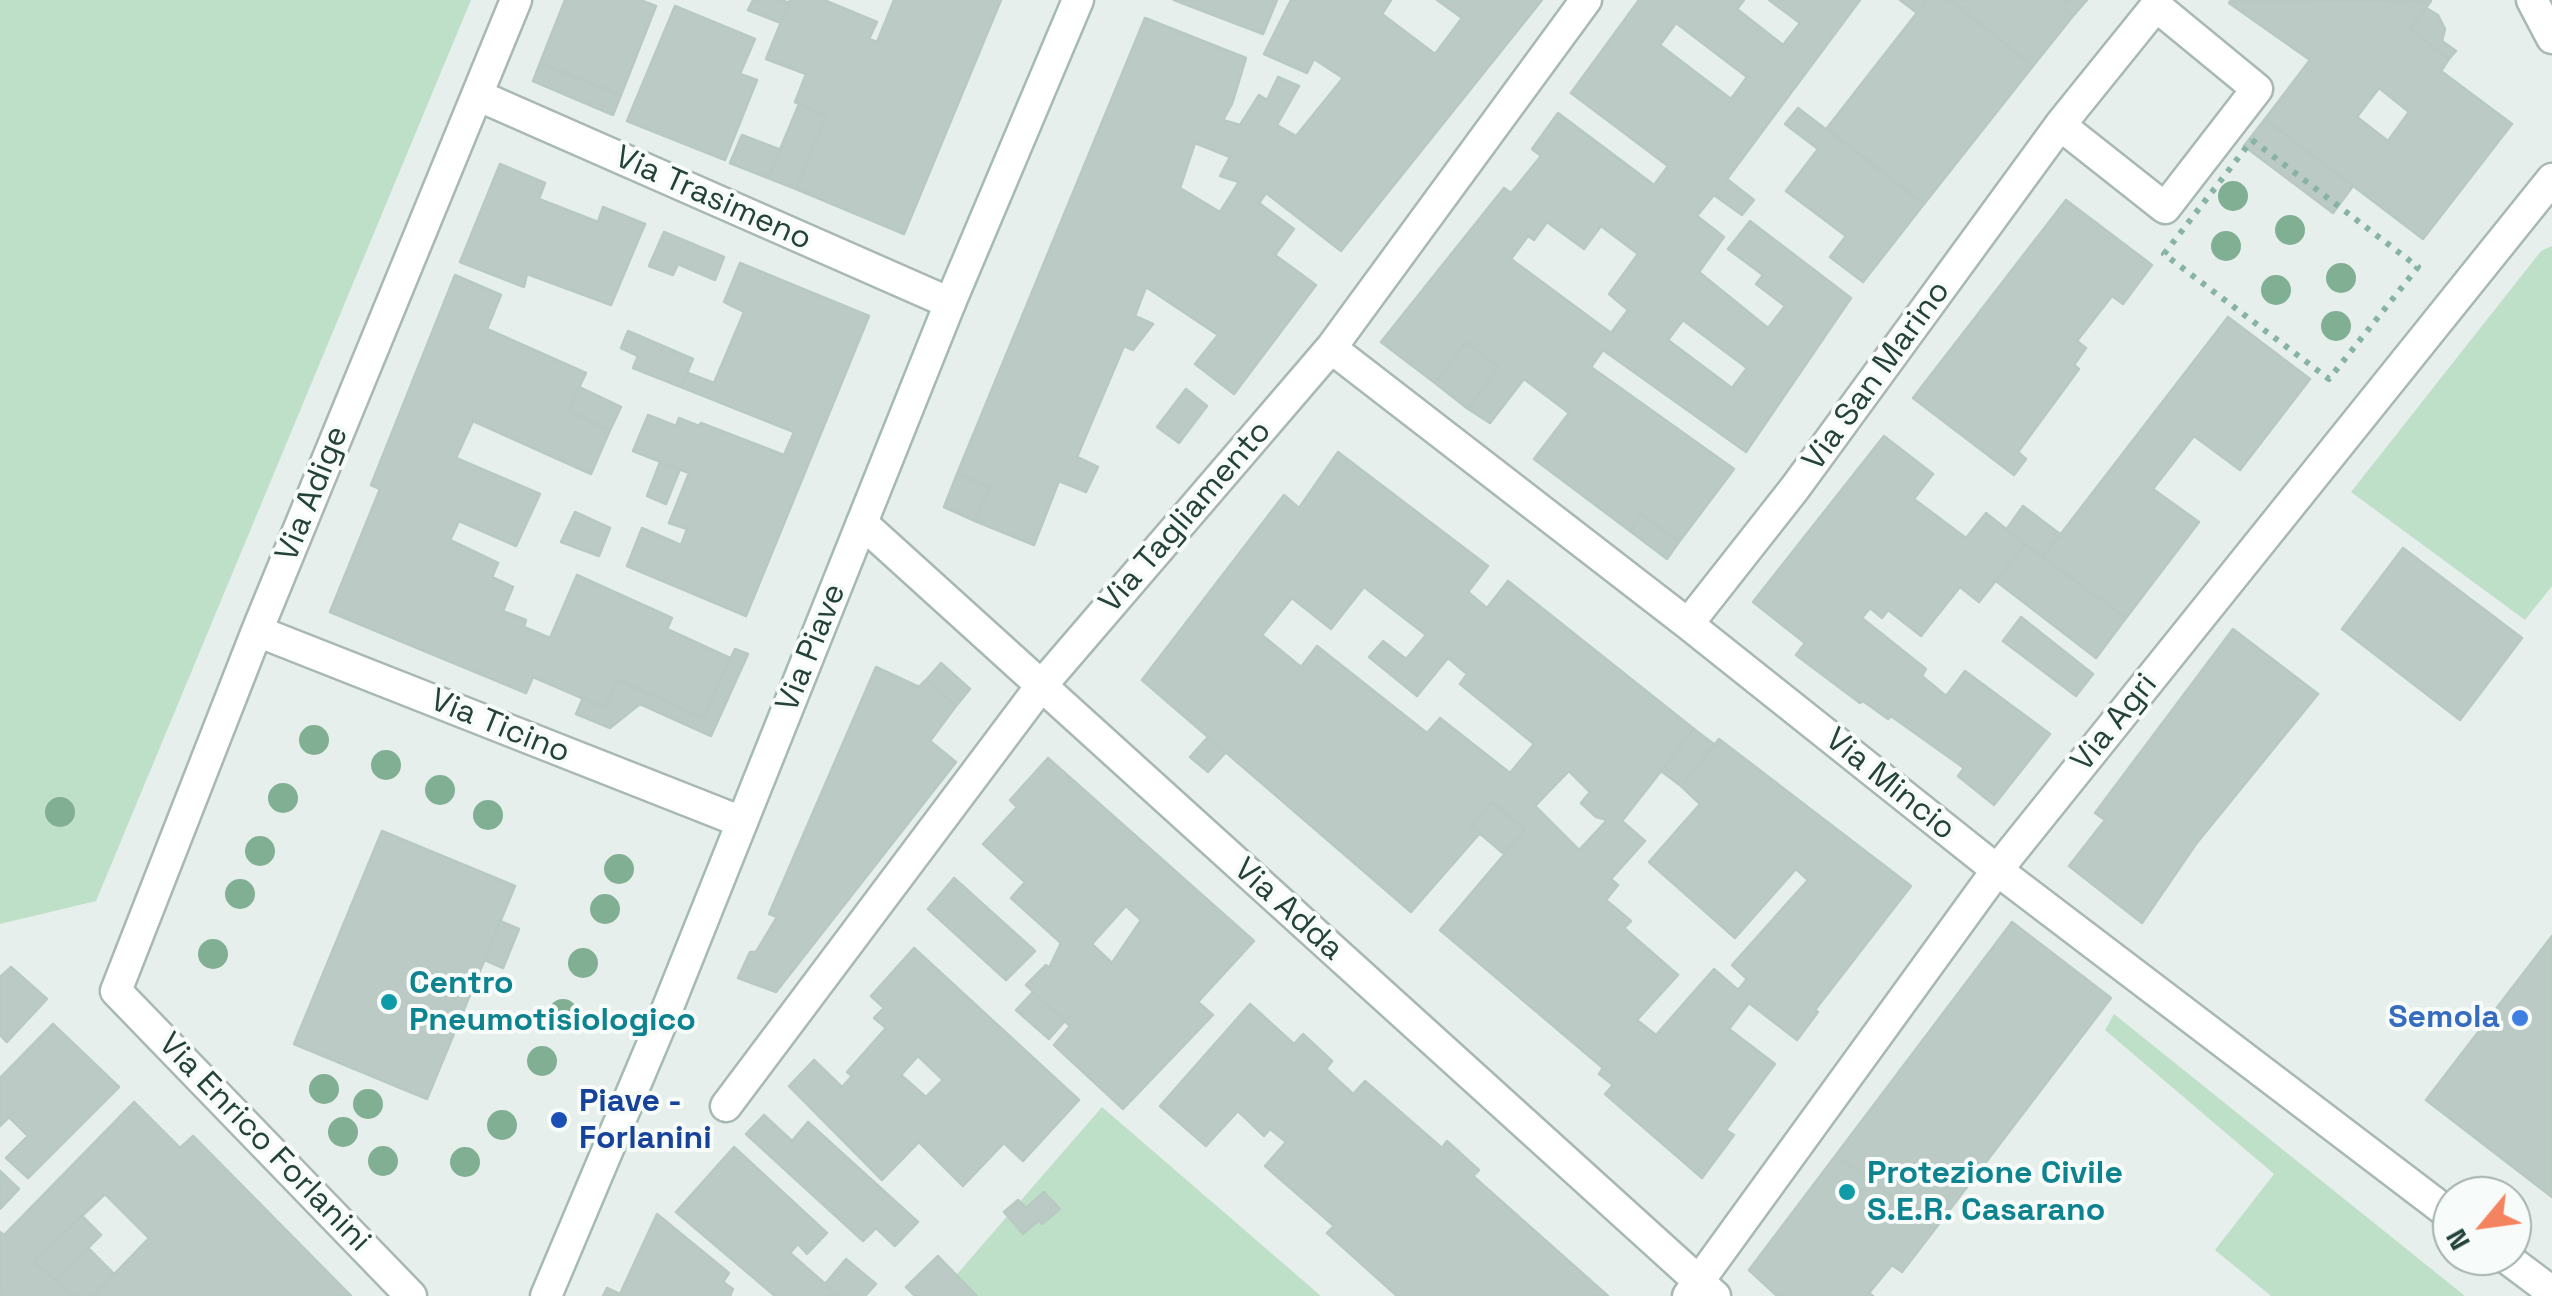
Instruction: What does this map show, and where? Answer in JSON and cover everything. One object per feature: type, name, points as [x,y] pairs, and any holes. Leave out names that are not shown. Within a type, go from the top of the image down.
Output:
[{"type":"street","name":"Via Adige","points":[[116,991],[257,630],[516,0]]},
{"type":"street","name":"Via Piave","points":[[546,1296],[950,303],[1078,0]]},
{"type":"street","name":"Via Tagliamento","points":[[726,1106],[1041,686],[1331,348],[1586,0]]},
{"type":"street","points":[[2532,0],[2552,38]]},
{"type":"street","name":"Via San Marino","points":[[1688,624],[1806,472],[2060,124],[2156,6],[2257,89],[2166,208],[2060,124]]},
{"type":"street","name":"Via Trasimeno","points":[[477,95],[950,303]]},
{"type":"street","name":"Via Agri","points":[[1700,1291],[1997,870],[2552,179]]},
{"type":"street","name":"Via Mincio","points":[[1331,348],[1997,870],[2432,1201]]},
{"type":"street","name":"Via Adda","points":[[862,523],[1700,1291]]},
{"type":"street","name":"Via Ticino","points":[[257,630],[742,822]]},
{"type":"street","name":"Via Enrico Forlanini","points":[[116,991],[411,1296]]},
{"type":"street","points":[[2531,1276],[2552,1292]]},
{"type":"path","points":[[2252,140],[2418,267],[2329,379],[2164,254],[2252,140]]},
{"type":"green space","points":[[0,0],[471,0],[96,901],[0,924]]},
{"type":"green space","points":[[2552,246],[2552,586],[2525,620],[2351,492],[2541,251]]},
{"type":"green space","points":[[2114,1014],[2432,1269],[2432,1276],[2440,1276],[2465,1296],[2271,1296],[2215,1250],[2274,1174],[2105,1030]]},
{"type":"green space","points":[[1102,1107],[1321,1296],[938,1296]]},
{"type":"building","points":[[565,0],[640,0],[656,6],[621,95],[540,63]]},
{"type":"building","points":[[753,0],[789,3],[781,23],[748,10]]},
{"type":"building","points":[[790,0],[824,0],[877,22],[869,39],[877,42],[894,0],[1001,0],[904,234],[796,189],[826,116],[795,102],[806,74],[766,59]]},
{"type":"building","points":[[1174,0],[1277,0],[1263,34]]},
{"type":"building","points":[[1291,0],[1391,0],[1382,14],[1435,54],[1462,18],[1437,0],[1542,0],[1341,251],[1266,193],[1259,203],[1294,229],[1275,255],[1316,285],[1234,394],[1195,364],[1218,335],[1146,287],[1135,316],[1153,324],[1133,350],[1124,346],[1077,457],[1098,467],[1086,492],[1059,481],[1034,545],[975,521],[990,487],[957,474],[1145,18],[1246,58],[1223,120],[1240,125],[1259,95],[1267,100],[1278,77],[1299,86],[1277,125],[1296,136],[1343,78],[1314,59],[1307,73],[1264,54]],"holes":[[[1195,143],[1230,157],[1220,176],[1239,182],[1220,212],[1180,188]]]},
{"type":"building","points":[[1639,0],[1744,0],[1737,9],[1783,45],[1800,23],[1769,0],[1860,0],[1727,179],[1754,200],[1742,215],[1714,195],[1697,216],[1724,237],[1699,272],[1768,328],[1785,306],[1756,284],[1763,275],[1728,249],[1750,221],[1851,298],[1746,452],[1603,350],[1591,367],[1734,469],[1679,542],[1642,514],[1630,531],[1534,459],[1569,413],[1524,379],[1490,423],[1468,409],[1498,367],[1466,342],[1435,383],[1381,342],[1504,188],[1511,193],[1541,156],[1532,149],[1558,113],[1654,185],[1668,166],[1571,93]],"holes":[[[1676,23],[1747,77],[1731,99],[1660,45]],[[1547,222],[1584,249],[1601,226],[1638,254],[1609,294],[1628,310],[1611,333],[1511,259],[1528,236],[1534,240]],[[1683,320],[1747,368],[1732,388],[1668,340]]]},
{"type":"building","points":[[1900,0],[1927,0],[1917,13]]},
{"type":"building","points":[[1927,0],[1950,0],[2033,66],[1924,204],[1827,128]]},
{"type":"building","points":[[1951,0],[2070,0],[2063,8],[2073,16],[2033,66]]},
{"type":"building","points":[[2070,0],[2087,0],[2073,16],[2063,8]]},
{"type":"building","points":[[2431,1],[2410,29],[2449,59],[2441,71],[2512,124],[2423,239],[2265,119],[2310,60],[2229,3]],"holes":[[[2379,88],[2409,112],[2388,141],[2357,117]]]},
{"type":"building","points":[[675,6],[755,39],[740,74],[757,80],[725,160],[627,121]]},
{"type":"building","points":[[2426,8],[2438,15],[2445,29],[2442,41],[2456,51],[2449,59],[2410,29]]},
{"type":"building","points":[[540,63],[621,95],[613,115],[533,81]]},
{"type":"building","points":[[799,104],[826,116],[796,189],[768,178]]},
{"type":"building","points":[[1798,108],[1924,204],[1863,282],[1830,257],[1846,236],[1786,191],[1818,149],[1785,124]]},
{"type":"building","points":[[2265,119],[2353,186],[2333,213],[2244,146]]},
{"type":"building","points":[[742,135],[781,150],[768,178],[730,163]]},
{"type":"building","points":[[500,164],[545,183],[539,199],[598,222],[603,207],[645,224],[611,305],[527,274],[524,287],[460,262]]},
{"type":"building","points":[[2066,200],[2152,265],[2123,304],[2112,296],[2077,341],[2086,348],[2074,365],[2079,369],[2018,452],[2026,459],[2014,475],[1913,398]]},
{"type":"building","points":[[664,232],[724,257],[715,280],[678,264],[673,275],[649,266]]},
{"type":"building","points":[[740,263],[869,316],[746,616],[627,566],[642,528],[681,545],[687,529],[669,523],[689,473],[633,451],[648,415],[676,426],[679,418],[699,426],[701,423],[784,455],[794,432],[681,387],[688,373],[714,383],[744,312],[724,302]]},
{"type":"building","points":[[455,275],[501,295],[487,329],[586,373],[568,411],[610,430],[591,474],[473,421],[456,458],[540,494],[516,546],[459,521],[450,540],[498,563],[492,577],[513,587],[503,611],[526,620],[524,627],[550,638],[577,575],[672,618],[667,629],[730,658],[703,718],[618,680],[605,708],[533,677],[526,693],[330,612],[380,489],[371,485]]},
{"type":"building","points":[[2228,317],[2310,379],[2240,470],[2194,436],[2153,489],[2199,522],[2126,618],[2043,557]]},
{"type":"building","points":[[628,331],[693,359],[681,387],[633,368],[638,356],[621,348]]},
{"type":"building","points":[[1466,342],[1498,367],[1468,409],[1435,383]]},
{"type":"building","points":[[579,387],[621,407],[610,430],[568,411]]},
{"type":"building","points":[[1186,389],[1207,406],[1179,443],[1157,427]]},
{"type":"building","points":[[1884,436],[1933,474],[1914,499],[1966,538],[1986,513],[2025,544],[1979,602],[1960,587],[1921,636],[1888,610],[1882,618],[1870,608],[1862,618],[1926,669],[1922,676],[1946,696],[1965,671],[2050,734],[1994,805],[1958,776],[1964,768],[1891,716],[1888,719],[1863,701],[1860,703],[1796,655],[1805,643],[1753,602]]},
{"type":"building","points":[[1338,452],[1488,566],[1468,592],[1487,608],[1508,581],[1694,729],[1622,821],[1645,841],[1611,879],[1618,885],[1606,900],[1631,921],[1624,928],[1678,975],[1637,1020],[1656,1035],[1714,969],[1738,990],[1747,979],[1732,965],[1808,880],[1796,869],[1735,938],[1649,862],[1700,804],[1681,786],[1719,739],[1911,886],[1815,1010],[1818,1012],[1797,1040],[1749,1003],[1729,1029],[1775,1064],[1726,1130],[1734,1135],[1702,1178],[1605,1094],[1613,1085],[1599,1074],[1603,1068],[1440,930],[1525,830],[1492,802],[1471,826],[1480,833],[1411,912],[1142,680],[1284,495],[1299,508]],"holes":[[[1364,587],[1426,635],[1406,659],[1383,641],[1369,657],[1417,696],[1448,658],[1467,674],[1460,684],[1534,744],[1510,773],[1440,718],[1427,733],[1317,646],[1301,667],[1262,635],[1292,598],[1331,629]],[[1569,771],[1590,792],[1581,803],[1596,817],[1607,820],[1579,850],[1535,806]]]},
{"type":"building","points":[[660,462],[680,469],[666,504],[647,496]]},
{"type":"building","points":[[957,474],[990,487],[975,521],[944,507]]},
{"type":"building","points":[[2023,506],[2060,534],[2043,557],[2006,530]]},
{"type":"building","points":[[575,512],[610,528],[599,556],[561,542]]},
{"type":"building","points":[[1642,514],[1679,542],[1667,559],[1630,531]]},
{"type":"building","points":[[2025,544],[2126,618],[2096,658],[1996,581]]},
{"type":"building","points":[[2403,548],[2522,638],[2460,720],[2342,629]]},
{"type":"building","points":[[2021,617],[2093,674],[2076,696],[2003,641]]},
{"type":"building","points":[[2233,629],[2318,694],[2196,844],[2142,923],[2069,866],[2105,820],[2095,813]]},
{"type":"building","points":[[735,649],[748,654],[711,736],[640,704],[610,728],[576,714],[583,698],[605,708],[618,680],[703,718]]},
{"type":"building","points":[[941,663],[970,689],[956,706],[927,679]]},
{"type":"building","points":[[876,667],[919,687],[927,679],[956,706],[930,741],[956,762],[776,992],[738,978],[750,952],[756,952],[777,917],[769,914]]},
{"type":"building","points":[[1694,729],[1715,745],[1681,786],[1661,771]]},
{"type":"building","points":[[1208,737],[1226,752],[1208,772],[1190,757]]},
{"type":"building","points":[[1048,758],[1254,941],[1198,1002],[1213,1015],[1123,1109],[1054,1045],[1070,1026],[1026,985],[1046,965],[1049,968],[1061,943],[1011,898],[1025,882],[983,844],[1017,807],[1010,800]],"holes":[[[1126,906],[1141,920],[1112,963],[1092,944]]]},
{"type":"building","points":[[1492,802],[1525,830],[1504,854],[1471,826]]},
{"type":"building","name":"Centro Pneumotisiologico","points":[[382,831],[515,886],[427,1099],[294,1044]]},
{"type":"building","points":[[954,878],[1035,951],[1006,980],[928,909]]},
{"type":"building","points":[[500,921],[519,929],[503,968],[485,960]]},
{"type":"building","points":[[2012,922],[2111,998],[1935,1229],[1836,1155]]},
{"type":"building","name":"Semola","points":[[2552,936],[2552,1197],[2532,1182],[2532,1176],[2525,1176],[2426,1100]]},
{"type":"building","points":[[914,948],[1079,1100],[1023,1161],[1004,1143],[963,1186],[919,1142],[882,1180],[789,1086],[814,1060],[842,1087],[852,1076],[847,1072],[886,1028],[874,1018],[884,1008],[871,996]],"holes":[[[918,1056],[943,1080],[926,1097],[901,1075]]]},
{"type":"building","points":[[11,967],[47,999],[7,1042],[0,1035],[0,977]]},
{"type":"building","points":[[1033,992],[1065,1021],[1049,1039],[1016,1010]]},
{"type":"building","points":[[1250,1004],[1294,1044],[1303,1034],[1332,1061],[1326,1069],[1353,1094],[1365,1081],[1442,1148],[1447,1141],[1479,1170],[1473,1176],[1608,1296],[1397,1296],[1327,1233],[1334,1226],[1265,1166],[1286,1142],[1270,1129],[1264,1136],[1238,1111],[1206,1146],[1160,1106]]},
{"type":"building","points":[[53,1024],[119,1087],[28,1178],[6,1158],[28,1136],[9,1117],[0,1126],[0,1078]]},
{"type":"building","points":[[134,1102],[180,1148],[193,1136],[351,1296],[93,1296],[149,1238],[105,1194],[34,1262],[73,1296],[0,1296],[0,1232],[4,1235]]},
{"type":"building","points":[[764,1115],[792,1141],[808,1122],[918,1222],[895,1246],[876,1228],[863,1241],[746,1134]]},
{"type":"building","points":[[734,1147],[827,1233],[807,1254],[798,1244],[790,1253],[839,1296],[775,1296],[676,1212]]},
{"type":"building","name":"Protezione Civile S.E.R. Casarano","points":[[1836,1155],[1935,1229],[1902,1272],[1892,1265],[1869,1293],[1873,1296],[1777,1296],[1749,1270]]},
{"type":"building","points":[[0,1171],[19,1189],[0,1209]]},
{"type":"building","points":[[1044,1192],[1060,1209],[1023,1234],[1004,1212],[1018,1200],[1026,1208]]},
{"type":"building","points":[[657,1214],[729,1273],[723,1282],[733,1289],[730,1296],[603,1296],[607,1288],[620,1294]]},
{"type":"building","points":[[82,1216],[101,1235],[56,1281],[34,1262]]},
{"type":"building","points":[[88,1248],[114,1274],[93,1296],[73,1296],[56,1281]]},
{"type":"building","points":[[938,1256],[977,1296],[915,1296],[906,1287]]},
{"type":"building","points":[[846,1259],[876,1284],[865,1296],[839,1296],[825,1284]]},
{"type":"place","name":"Centro Pneumotisiologico","points":[[389,1002]]},
{"type":"place","name":"Semola","points":[[2520,1018]]},
{"type":"place","name":"Piave - Forlanini","points":[[559,1120]]},
{"type":"place","name":"Protezione Civile S.E.R. Casarano","points":[[1847,1192]]}]
